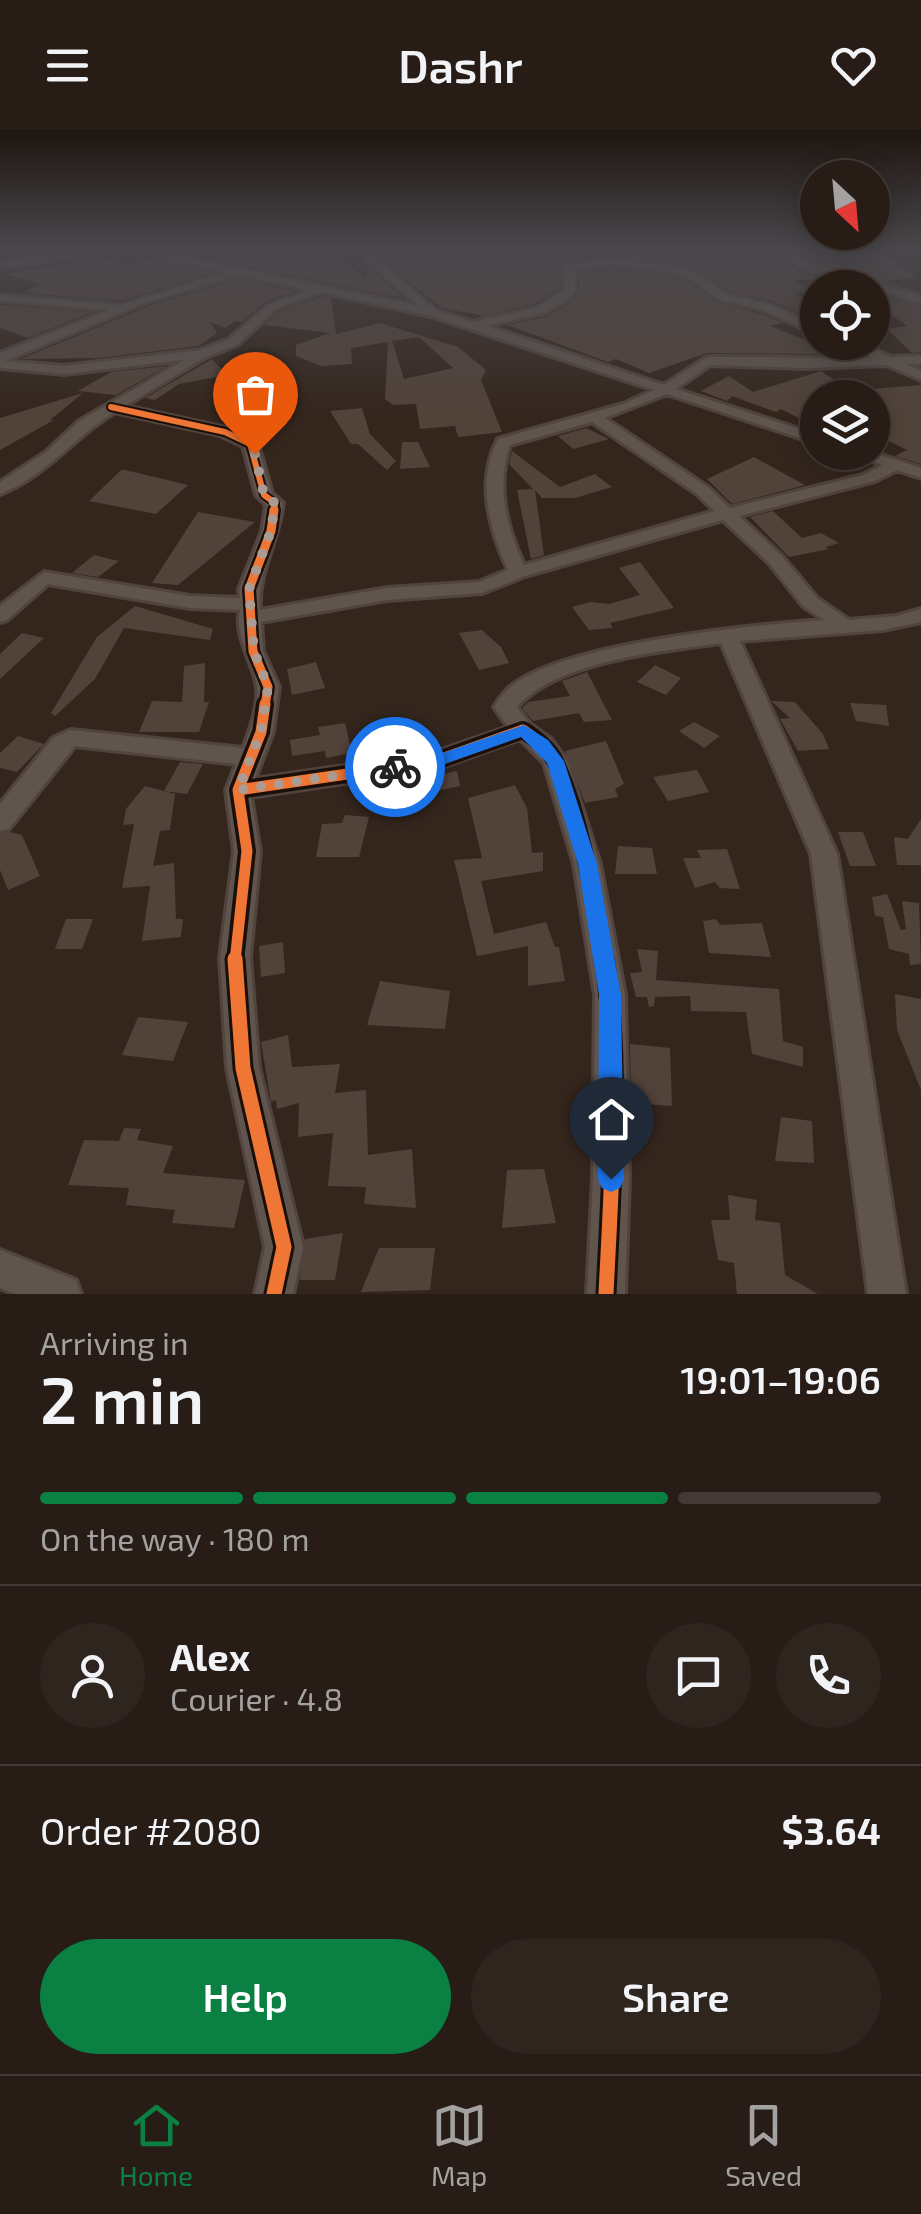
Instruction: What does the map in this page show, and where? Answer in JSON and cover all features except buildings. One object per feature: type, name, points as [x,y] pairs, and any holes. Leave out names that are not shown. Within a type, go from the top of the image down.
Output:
[{"type":"street","points":[[78,304],[123,308]]},
{"type":"street","points":[[0,361],[135,304]]},
{"type":"street","points":[[0,489],[111,407],[202,354],[233,342],[272,308],[282,304]]},
{"type":"street","points":[[393,304],[434,313],[800,434]]},
{"type":"street","points":[[424,304],[434,313]]},
{"type":"street","points":[[472,326],[531,313],[547,304]]},
{"type":"street","points":[[754,304],[800,323]]},
{"type":"street","points":[[0,361],[64,370],[202,354]]},
{"type":"street","points":[[518,572],[499,534],[495,505],[501,446],[510,439],[596,418],[665,390],[708,361],[808,364],[921,360]]},
{"type":"street","points":[[883,361],[921,376]]},
{"type":"street","points":[[111,407],[225,432],[250,444],[264,495],[275,503],[271,531],[249,589],[254,651],[268,687],[261,732],[238,790],[246,851],[236,976],[243,1068],[284,1246],[274,1294]]},
{"type":"street","points":[[596,418],[703,491],[776,559],[810,602],[844,625]]},
{"type":"street","points":[[890,463],[921,473]]},
{"type":"street","points":[[0,616],[44,578],[249,611],[482,587],[518,572],[868,478],[896,465]]},
{"type":"street","points":[[606,1294],[611,1179],[610,995],[587,864],[555,761],[505,708],[508,699],[549,672],[678,642],[902,622],[921,615]]},
{"type":"street","points":[[728,636],[824,854],[887,1294]]},
{"type":"street","points":[[238,790],[436,762],[524,730]]},
{"type":"street","points":[[0,822],[61,744],[70,738],[250,757]]},
{"type":"street","points":[[0,1269],[62,1294]]},
{"type":"cycle path","points":[[111,407],[225,432],[250,444],[264,495],[275,503],[271,531],[249,589],[253,651],[268,687],[261,732],[238,790],[247,851],[235,958],[243,1068],[284,1247],[274,1294]]},
{"type":"cycle path","points":[[238,790],[436,761],[523,730],[543,745],[555,761],[587,864],[610,995],[611,1179],[606,1294]]},
{"type":"way so far","points":[[255,454],[264,495],[275,503],[271,531],[249,589],[248,618],[254,651],[268,687],[261,732],[238,790],[395,767]]},
{"type":"route","points":[[395,767],[436,762],[524,730],[555,761],[587,864],[610,995],[611,1179]]}]
